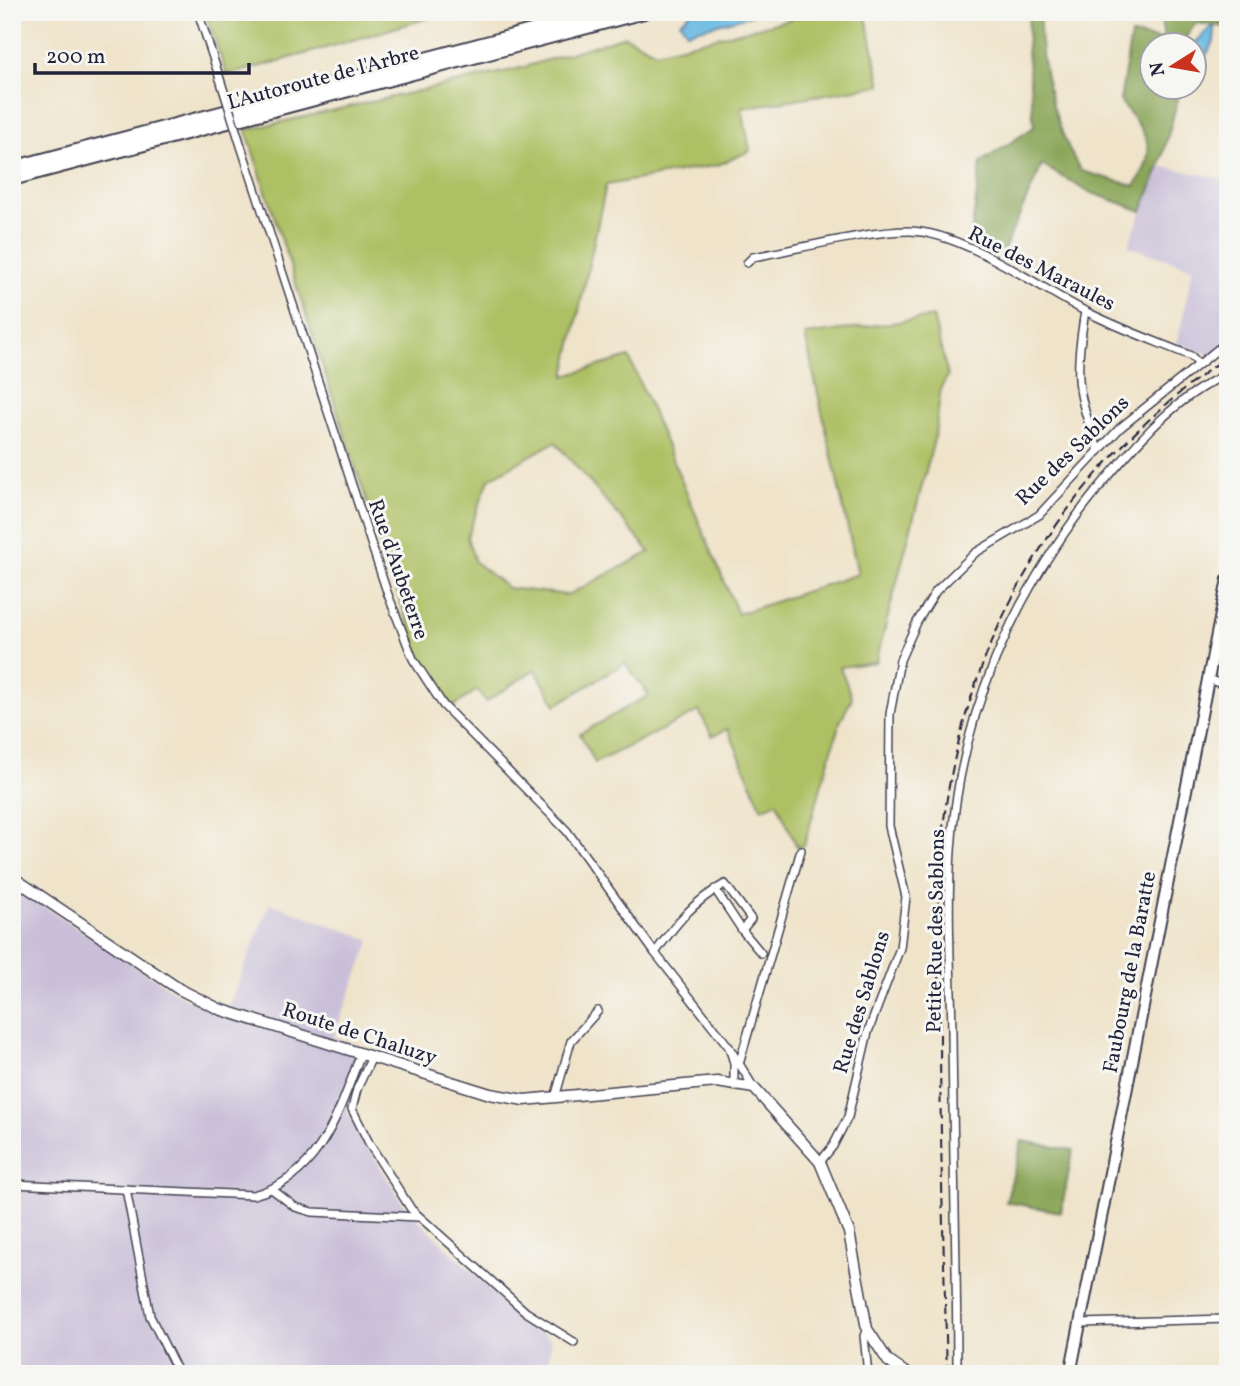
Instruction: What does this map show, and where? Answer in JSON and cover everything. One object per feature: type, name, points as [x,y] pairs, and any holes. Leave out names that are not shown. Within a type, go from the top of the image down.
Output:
[{"type":"highway","name":"L'Autoroute de l'Arbre","points":[[12,168],[603,12]]},
{"type":"highway","name":"L'Autoroute de l'Arbre","points":[[12,179],[645,12]]},
{"type":"main road","name":"Faubourg de la Baratte","points":[[1070,1374],[1207,679],[1222,632],[1228,579]]},
{"type":"street","name":"Rue d'Aubeterre","points":[[198,12],[387,592],[413,659],[443,705],[567,831],[655,953],[740,1062],[754,1088]]},
{"type":"street","name":"Rue des Maraules","points":[[747,263],[753,257],[911,231],[937,236],[977,251],[1085,311],[1191,356],[1198,363]]},
{"type":"street","points":[[1085,311],[1076,380],[1083,411],[1099,451]]},
{"type":"street","points":[[1198,363],[1228,341]]},
{"type":"street","name":"Rue des Sablons","points":[[820,1162],[833,1146],[848,1117],[868,1032],[900,948],[906,914],[889,812],[890,714],[900,660],[917,622],[936,591],[975,553],[1039,515],[1120,428],[1198,363]]},
{"type":"street","name":"Petite Rue des Sablons","points":[[957,1374],[950,882],[957,791],[969,739],[999,647],[1060,535],[1126,456],[1205,385],[1228,374]]},
{"type":"street","points":[[1207,679],[1228,685]]},
{"type":"street","points":[[740,1062],[801,850]]},
{"type":"street","name":"Route de Chaluzy","points":[[12,877],[179,989],[219,1009],[490,1094],[524,1100],[717,1082],[754,1088]]},
{"type":"street","points":[[655,953],[681,917],[725,884],[751,919],[743,930]]},
{"type":"street","points":[[715,889],[761,953]]},
{"type":"street","points":[[555,1098],[571,1041],[598,1012]]},
{"type":"street","name":"Rue d'Aubeterre","points":[[729,1047],[734,1063],[734,1083]]},
{"type":"street","points":[[12,1184],[253,1195],[273,1190],[309,1164],[325,1141],[361,1053]]},
{"type":"street","points":[[372,1057],[353,1098],[354,1115],[418,1217],[526,1312],[574,1342]]},
{"type":"street","points":[[754,1088],[820,1162],[849,1232],[867,1329],[888,1362],[908,1374]]},
{"type":"street","points":[[126,1189],[150,1316],[179,1374]]},
{"type":"street","points":[[273,1190],[295,1207],[312,1212],[418,1217]]},
{"type":"street","points":[[1080,1323],[1228,1319]]},
{"type":"street","points":[[867,1329],[864,1336],[868,1374]]},
{"type":"shaded area","points":[[1160,166],[1228,180],[1228,346],[1214,356],[1177,344],[1193,268],[1128,246]]},
{"type":"shaded area","points":[[12,885],[186,999],[225,1015],[270,903],[371,940],[333,1037],[370,1050],[346,1110],[403,1204],[456,1257],[551,1340],[547,1374],[12,1374]]},
{"type":"green space","points":[[205,12],[450,12],[227,75]]},
{"type":"green space","points":[[821,12],[865,12],[881,85],[742,108],[750,151],[718,165],[606,185],[565,376],[629,357],[738,614],[858,574],[805,335],[933,317],[948,376],[941,387],[935,436],[876,662],[840,667],[852,698],[840,722],[804,845],[797,847],[777,802],[762,809],[728,729],[712,736],[699,711],[595,763],[580,734],[649,695],[625,663],[556,705],[535,669],[486,702],[477,690],[453,707],[422,662],[386,561],[246,130],[521,68],[625,36],[656,52]],"holes":[[[555,442],[650,552],[568,595],[508,588],[475,562],[467,537],[489,479]]]},
{"type":"green space","points":[[1029,12],[1040,12],[1042,52],[1050,94],[1063,135],[1081,171],[1135,186],[1143,172],[1147,160],[1147,141],[1120,101],[1131,35],[1138,36],[1138,102],[1177,102],[1160,166],[1142,211],[1087,191],[1042,165],[1001,256],[970,244],[981,162],[1034,127],[1027,50]]},
{"type":"green space","points":[[1160,12],[1228,12],[1228,27],[1196,23],[1189,32],[1163,32]]},
{"type":"green space","points":[[1022,1141],[1073,1150],[1061,1212],[1006,1202]]},
{"type":"water","points":[[692,12],[764,12],[687,32],[680,22]]},
{"type":"water","points":[[1212,26],[1215,29],[1214,42],[1208,52],[1208,32]]},
{"type":"railway","points":[[947,1374],[941,1156],[939,905],[949,786],[965,719],[986,657],[1012,598],[1045,542],[1082,491],[1125,443],[1174,398],[1228,356]]}]
